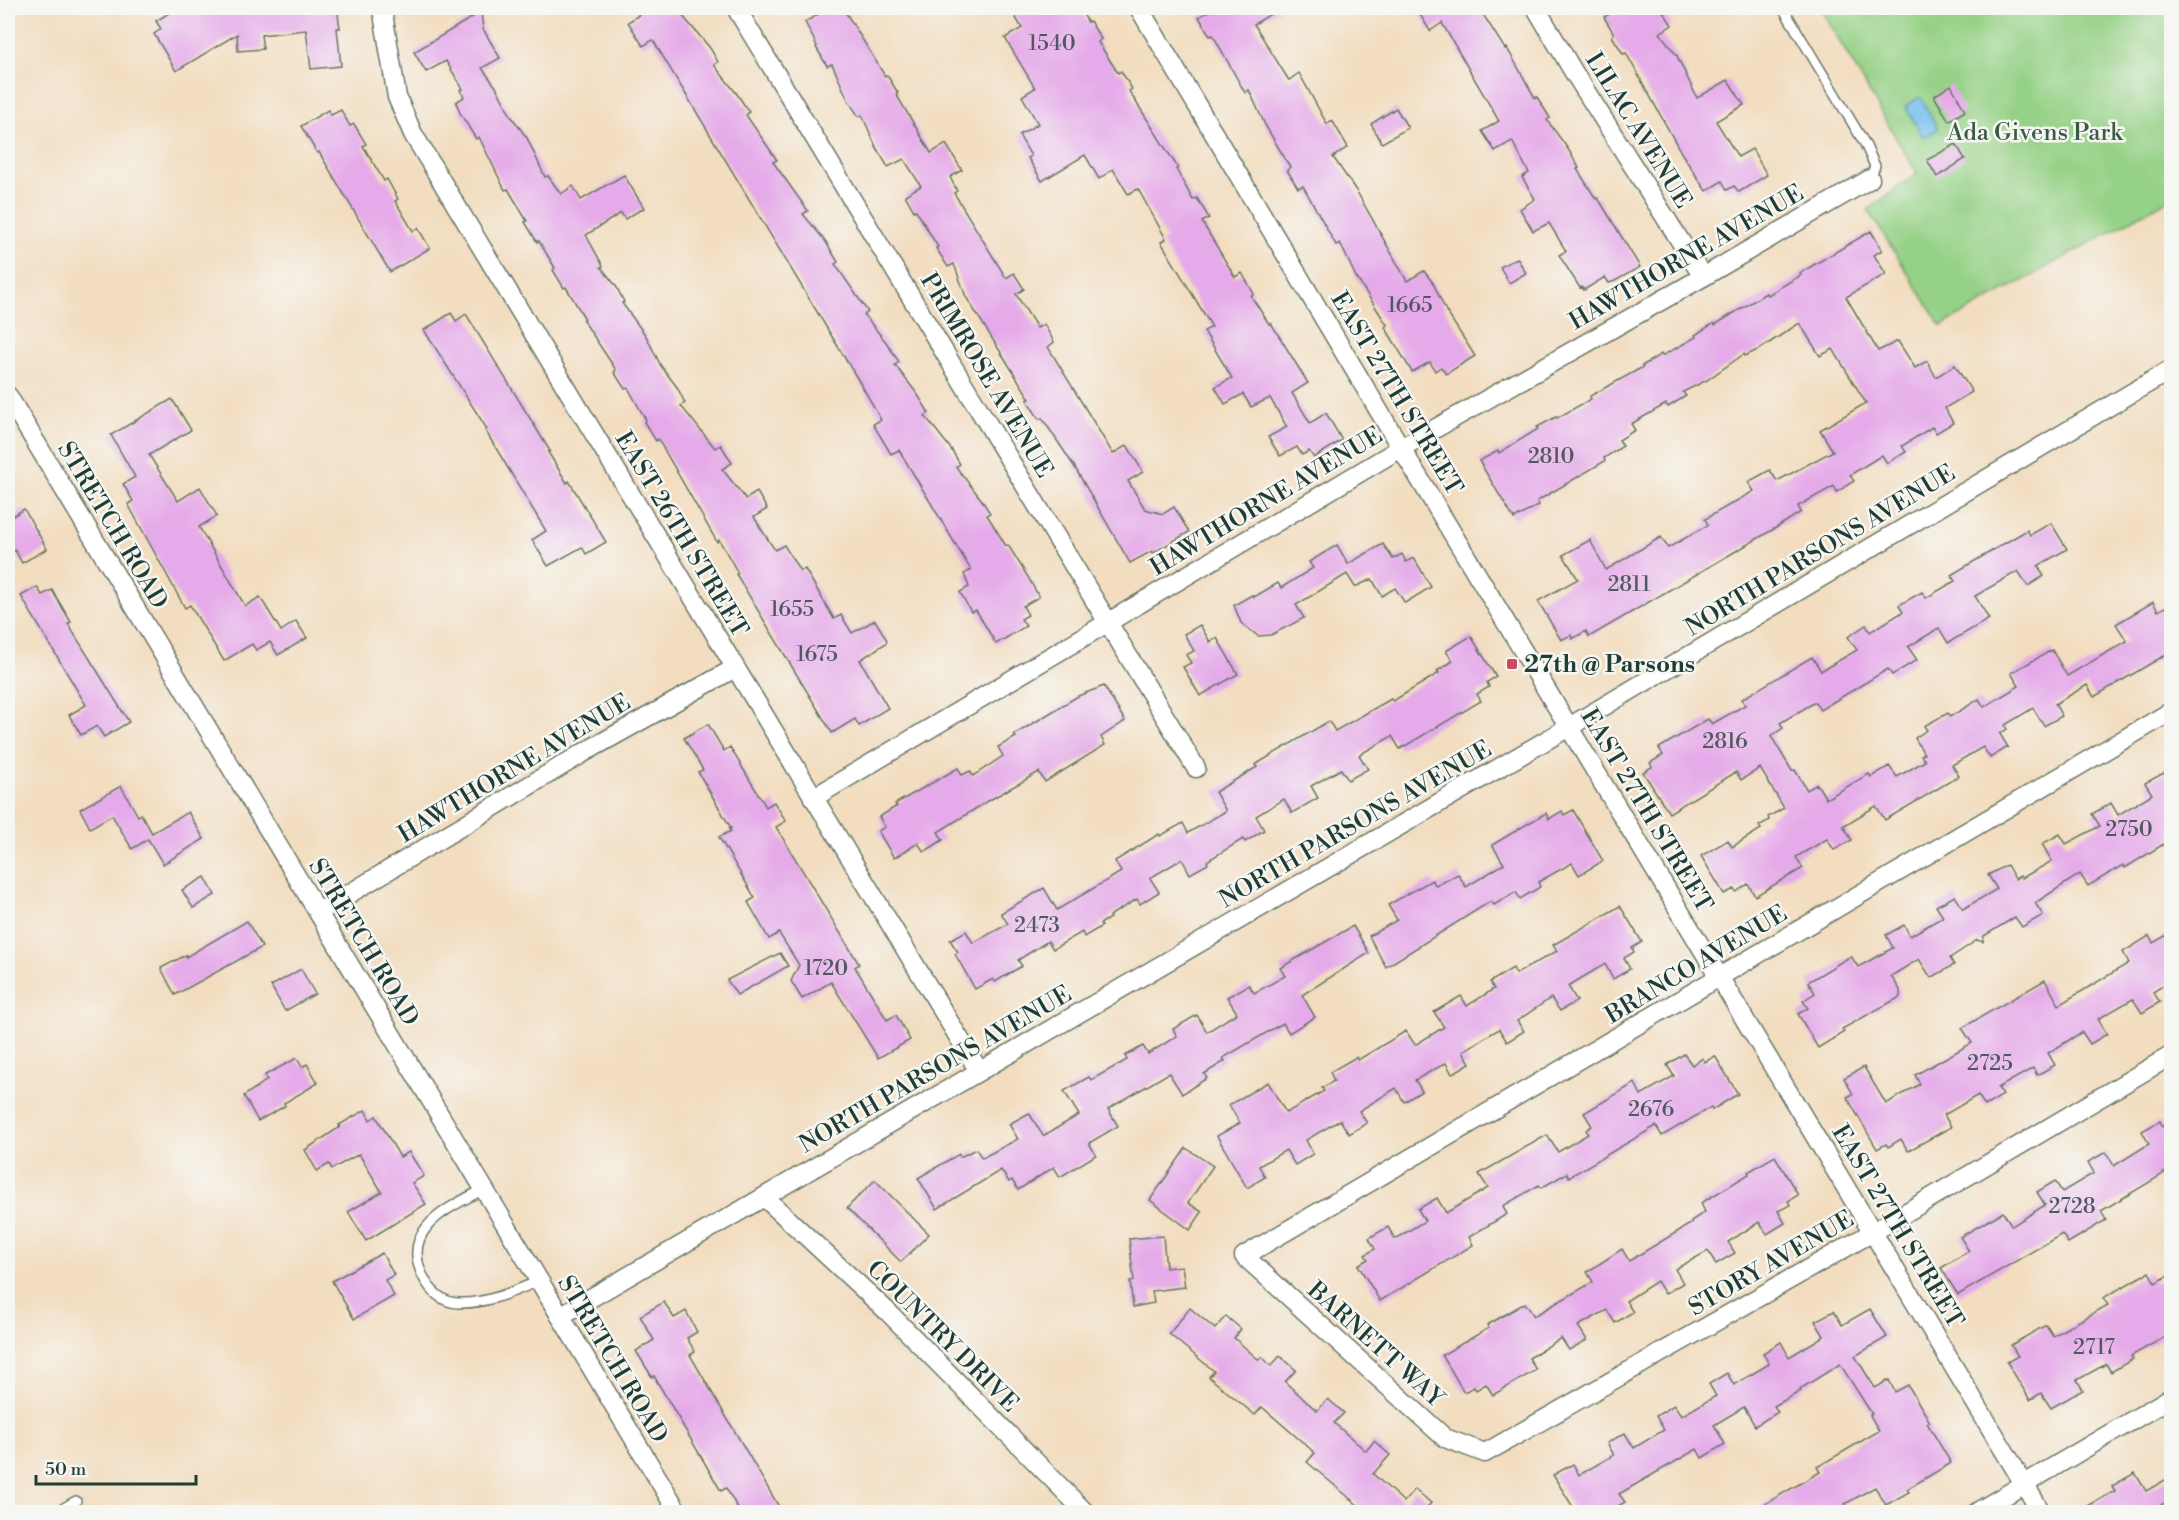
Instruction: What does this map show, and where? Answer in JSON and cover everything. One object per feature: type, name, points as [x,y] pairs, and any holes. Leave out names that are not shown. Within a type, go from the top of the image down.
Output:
[{"type":"street","name":"EAST 26TH STREET","points":[[382,8],[397,97],[413,134],[979,1071]]},
{"type":"street","name":"PRIMROSE AVENUE","points":[[736,8],[1196,768]]},
{"type":"street","name":"EAST 27TH STREET","points":[[1139,8],[2041,1512]]},
{"type":"street","name":"LILAC AVENUE","points":[[1536,8],[1703,277]]},
{"type":"street","name":"HAWTHORNE AVENUE","points":[[813,798],[1401,448],[1703,277],[1870,179]]},
{"type":"street","name":"NORTH PARSONS AVENUE","points":[[560,1316],[1569,727],[2172,369]]},
{"type":"street","name":"STRETCH ROAD","points":[[8,396],[678,1512]]},
{"type":"street","name":"HAWTHORNE AVENUE","points":[[318,912],[583,753],[735,668]]},
{"type":"street","name":"BRANCO AVENUE","points":[[1244,1256],[2172,711]]},
{"type":"street","name":"STORY AVENUE","points":[[1485,1454],[1873,1232],[2172,1054]]},
{"type":"street","name":"COUNTRY DRIVE","points":[[764,1197],[888,1312],[1085,1512]]},
{"type":"street","name":"BARNETT WAY","points":[[1244,1256],[1445,1438],[1485,1454]]},
{"type":"street","points":[[1977,1512],[2025,1486],[2172,1397]]},
{"type":"lane","points":[[1783,8],[1865,144],[1875,166],[1870,179]]},
{"type":"lane","points":[[484,1189],[435,1216],[417,1244],[416,1259],[420,1272],[439,1297],[448,1302],[471,1302],[510,1293],[539,1281]]},
{"type":"lane","points":[[57,1512],[76,1501]]},
{"type":"green space","name":"Ada Givens Park","points":[[1820,8],[2171,8],[2171,198],[1941,326],[1868,210],[1917,173]]},
{"type":"water","points":[[1920,97],[1938,129],[1923,137],[1905,106]]},
{"type":"building","points":[[177,8],[337,8],[341,66],[311,69],[306,30],[261,35],[263,49],[238,51],[237,34],[176,71],[154,34],[161,29],[156,21]]},
{"type":"building","points":[[634,8],[676,8],[710,48],[718,62],[714,65],[749,112],[746,115],[777,160],[773,162],[808,211],[803,214],[826,242],[838,262],[835,264],[868,312],[864,315],[899,362],[895,365],[929,413],[925,416],[951,449],[960,464],[956,467],[990,513],[987,515],[1039,597],[1023,606],[1028,615],[1021,619],[1026,626],[996,644],[976,610],[971,612],[960,592],[969,587],[964,574],[971,570],[899,450],[891,454],[873,424],[881,420],[866,393],[653,40],[643,46],[628,22],[639,15]]},
{"type":"building","points":[[829,8],[843,8],[898,93],[896,94],[931,153],[946,144],[962,170],[950,177],[957,191],[954,193],[1006,278],[1014,273],[1024,289],[1016,294],[1017,296],[1037,328],[1044,324],[1054,342],[1048,347],[1113,454],[1127,445],[1143,472],[1128,481],[1145,509],[1163,514],[1174,507],[1189,532],[1153,553],[1152,551],[1130,563],[1074,466],[1042,418],[1039,419],[1027,400],[1030,399],[966,297],[954,264],[948,267],[905,195],[921,186],[904,159],[888,167],[862,115],[859,117],[848,100],[832,64],[827,66],[816,47],[805,22]]},
{"type":"building","points":[[1010,8],[1079,8],[1088,22],[1090,21],[1101,39],[1098,42],[1118,73],[1121,71],[1132,89],[1129,91],[1178,168],[1176,169],[1193,200],[1197,198],[1209,218],[1202,222],[1235,277],[1242,273],[1254,294],[1251,296],[1269,324],[1271,323],[1308,383],[1292,393],[1310,423],[1326,413],[1342,440],[1314,458],[1309,451],[1302,455],[1297,447],[1280,456],[1268,437],[1287,427],[1270,398],[1251,407],[1243,394],[1225,404],[1215,387],[1232,378],[1204,331],[1212,327],[1161,242],[1166,239],[1138,189],[1128,194],[1113,169],[1099,179],[1085,155],[1042,181],[1028,158],[1031,156],[1019,135],[1038,124],[1022,96],[1035,88],[1005,38],[1022,28]]},
{"type":"building","points":[[1214,8],[1281,8],[1254,24],[1288,79],[1299,73],[1327,124],[1332,120],[1348,147],[1333,157],[1357,192],[1407,281],[1424,271],[1475,356],[1446,374],[1441,367],[1435,371],[1430,362],[1412,372],[1385,327],[1387,325],[1356,277],[1340,243],[1336,245],[1303,186],[1298,188],[1287,170],[1290,167],[1265,125],[1249,90],[1245,93],[1213,35],[1210,36],[1199,17]]},
{"type":"building","points":[[1416,8],[1479,8],[1505,49],[1507,48],[1535,98],[1537,97],[1550,118],[1547,120],[1568,149],[1579,168],[1577,169],[1596,199],[1598,198],[1640,267],[1615,281],[1609,283],[1605,277],[1584,290],[1580,288],[1559,255],[1566,251],[1549,223],[1533,231],[1520,209],[1535,199],[1522,177],[1529,173],[1512,141],[1495,151],[1482,131],[1499,121],[1442,23],[1430,31]]},
{"type":"building","points":[[1620,8],[1661,8],[1672,25],[1660,33],[1677,56],[1697,98],[1728,80],[1744,105],[1716,121],[1738,157],[1752,149],[1767,175],[1739,192],[1734,186],[1727,190],[1722,181],[1706,191],[1682,154],[1626,53],[1623,54],[1612,36],[1614,34],[1604,17]]},
{"type":"building","points":[[481,12],[483,29],[500,58],[482,68],[527,138],[545,177],[548,176],[561,194],[573,186],[581,200],[624,175],[644,208],[625,219],[621,213],[586,235],[603,266],[601,267],[616,286],[624,302],[622,303],[646,336],[661,366],[677,387],[685,403],[681,406],[715,448],[721,445],[732,463],[722,469],[746,499],[757,492],[767,509],[754,517],[763,532],[775,550],[784,545],[800,571],[805,569],[834,619],[841,615],[852,633],[875,620],[887,640],[886,643],[860,660],[888,708],[859,726],[855,719],[832,733],[658,439],[656,441],[644,422],[646,420],[628,388],[625,389],[614,372],[616,370],[583,320],[585,319],[566,287],[564,288],[553,270],[555,268],[525,222],[527,221],[508,189],[505,190],[479,137],[476,139],[460,113],[456,102],[464,97],[460,90],[463,89],[446,61],[426,72],[414,52]]},
{"type":"building","points":[[1951,85],[1965,111],[1949,121],[1934,96]]},
{"type":"building","points":[[1396,108],[1408,128],[1382,143],[1371,124]]},
{"type":"building","points":[[328,110],[331,115],[341,110],[350,126],[354,124],[366,144],[363,146],[384,181],[387,179],[398,199],[395,201],[413,231],[418,228],[430,248],[390,272],[319,152],[317,153],[301,126]]},
{"type":"building","points":[[1956,144],[1965,159],[1937,177],[1927,160]]},
{"type":"building","points":[[1871,231],[1882,250],[1874,255],[1886,274],[1846,297],[1878,351],[1898,341],[1915,368],[1927,361],[1936,377],[1955,365],[1972,392],[1945,408],[1953,423],[1936,433],[1932,427],[1902,446],[1906,452],[1887,463],[1882,455],[1850,475],[1854,481],[1837,492],[1834,486],[1798,506],[1801,512],[1779,526],[1589,637],[1586,631],[1572,639],[1571,635],[1561,640],[1538,601],[1578,579],[1563,555],[1590,540],[1606,570],[1661,537],[1668,548],[1708,525],[1705,519],[1754,491],[1748,482],[1770,470],[1777,481],[1833,451],[1820,430],[1866,403],[1833,349],[1820,356],[1798,324],[1760,349],[1745,356],[1744,354],[1707,380],[1683,392],[1686,396],[1668,407],[1666,404],[1631,424],[1635,430],[1619,440],[1623,446],[1604,458],[1605,461],[1537,501],[1539,505],[1514,519],[1479,461],[1498,451],[1499,453],[1538,429],[1537,427],[1591,399],[1590,396],[1643,367],[1661,354],[1662,356],[1696,337],[1695,335],[1714,323],[1715,325],[1766,293],[1768,295]]},
{"type":"building","points":[[1517,258],[1526,273],[1509,283],[1500,267]]},
{"type":"building","points":[[451,313],[456,321],[466,314],[550,451],[548,452],[567,483],[569,481],[606,542],[586,554],[582,547],[548,566],[532,540],[546,531],[485,430],[487,429],[424,330]]},
{"type":"building","points":[[172,399],[191,430],[149,455],[178,501],[200,487],[217,516],[199,527],[245,606],[260,597],[281,631],[296,621],[307,638],[278,655],[270,642],[256,650],[252,644],[224,661],[190,605],[185,608],[128,504],[133,501],[123,484],[135,477],[111,435]]},
{"type":"building","points":[[24,509],[47,549],[22,563],[15,550],[8,554],[8,519]]},
{"type":"building","points":[[2051,523],[2067,549],[2038,566],[2044,576],[2028,586],[2018,571],[1975,596],[1989,619],[1948,643],[1939,628],[1908,647],[1917,660],[1892,675],[1888,669],[1820,710],[1815,702],[1780,723],[1783,728],[1771,736],[1792,771],[1795,770],[1807,790],[1817,784],[1826,799],[1869,774],[1871,777],[1889,766],[1897,777],[1925,761],[1921,755],[1924,754],[1915,738],[1927,730],[1924,726],[1948,713],[1950,717],[1979,699],[1984,707],[2019,686],[2011,673],[2052,650],[2067,676],[2127,641],[2116,624],[2153,602],[2158,611],[2172,603],[2172,651],[2094,697],[2087,685],[2055,704],[2062,716],[2044,726],[2033,708],[2005,725],[2007,729],[2000,734],[2008,747],[1990,758],[1983,747],[1952,765],[1959,776],[1885,820],[1876,806],[1843,826],[1852,840],[1834,850],[1827,839],[1796,857],[1803,868],[1755,896],[1748,884],[1736,892],[1734,889],[1724,894],[1701,856],[1728,840],[1732,847],[1761,829],[1759,826],[1769,820],[1768,817],[1784,808],[1760,768],[1741,780],[1736,772],[1669,813],[1643,772],[1652,767],[1650,763],[1663,755],[1659,748],[1708,719],[1712,724],[1745,705],[1742,699],[1812,657],[1821,671],[1857,650],[1848,637],[1866,625],[1870,632],[1903,612],[1899,605],[1922,592],[1926,598],[1955,581],[1951,575],[2027,530],[2030,535]]},
{"type":"building","points":[[1383,544],[1393,559],[1402,554],[1406,562],[1414,558],[1431,587],[1405,603],[1395,588],[1382,596],[1372,579],[1355,587],[1347,574],[1296,605],[1304,618],[1271,635],[1258,636],[1241,623],[1234,605],[1278,583],[1281,588],[1313,568],[1309,562],[1337,545],[1348,564]]},
{"type":"building","points":[[37,587],[42,595],[52,590],[71,622],[68,624],[129,722],[104,737],[97,726],[81,735],[69,715],[86,705],[21,596]]},
{"type":"building","points":[[1200,625],[1210,642],[1217,638],[1238,674],[1200,696],[1183,667],[1191,663],[1186,655],[1194,651],[1184,634]]},
{"type":"building","points":[[1471,636],[1496,677],[1487,682],[1489,687],[1477,694],[1481,701],[1400,749],[1392,736],[1359,755],[1368,769],[1348,780],[1341,769],[1311,786],[1318,798],[1292,813],[1284,799],[1256,816],[1264,830],[1245,842],[1243,839],[1190,874],[1182,859],[1150,878],[1159,892],[1140,904],[1137,899],[1109,916],[1110,918],[1100,924],[1102,926],[1084,937],[1082,932],[1053,949],[1048,941],[1018,960],[1022,966],[995,982],[993,979],[975,989],[955,954],[958,952],[950,940],[966,931],[973,943],[1008,924],[1001,913],[1044,888],[1057,910],[1121,872],[1115,861],[1159,834],[1160,836],[1183,823],[1188,833],[1226,811],[1215,792],[1257,767],[1255,765],[1329,721],[1335,731],[1391,699],[1393,701],[1439,673],[1437,671],[1453,661],[1446,651]]},
{"type":"building","points":[[1104,686],[1125,721],[1101,737],[1105,745],[1045,782],[1039,772],[988,801],[938,832],[943,840],[924,852],[918,843],[894,858],[878,831],[885,827],[879,817],[897,806],[895,804],[958,768],[962,775],[970,771],[973,776],[1003,756],[998,747],[1016,737],[1014,735],[1078,696]]},
{"type":"building","points":[[708,724],[724,751],[730,747],[766,807],[774,802],[786,821],[776,827],[859,964],[855,967],[887,1020],[896,1015],[910,1040],[878,1058],[831,982],[802,999],[791,981],[799,965],[779,933],[769,939],[748,902],[755,898],[719,837],[731,831],[729,829],[731,828],[698,772],[703,770],[684,738]]},
{"type":"building","points":[[2164,773],[2172,785],[2172,839],[2125,868],[2123,865],[2088,886],[2080,874],[2035,903],[2043,915],[2022,927],[2015,917],[1984,936],[1983,942],[1977,940],[1950,958],[1954,965],[1931,978],[1919,959],[1891,976],[1900,990],[1900,997],[1842,1029],[1844,1032],[1818,1048],[1798,1014],[1808,1008],[1803,1001],[1815,993],[1808,982],[1851,956],[1858,967],[1893,948],[1886,935],[1904,925],[1910,936],[1943,917],[1936,906],[1955,896],[1963,909],[1997,889],[1988,875],[2007,865],[2015,879],[2020,876],[2022,878],[2052,861],[2042,844],[2060,834],[2066,844],[2100,826],[2092,814],[2111,803],[2118,815],[2152,794],[2145,783]]},
{"type":"building","points":[[121,786],[138,816],[141,814],[152,833],[188,812],[204,839],[163,864],[148,839],[132,849],[112,815],[90,828],[80,809]]},
{"type":"building","points":[[1573,810],[1603,861],[1579,875],[1572,863],[1538,882],[1540,887],[1520,899],[1516,892],[1494,905],[1491,901],[1386,967],[1369,936],[1397,920],[1388,905],[1432,880],[1436,886],[1458,874],[1466,887],[1504,864],[1492,845],[1546,813],[1549,819],[1562,811],[1564,815]]},
{"type":"building","points":[[205,877],[215,895],[193,908],[182,890]]},
{"type":"building","points":[[1620,906],[1642,942],[1632,948],[1634,952],[1624,958],[1630,969],[1613,979],[1605,964],[1568,986],[1577,1001],[1560,1011],[1551,998],[1517,1021],[1524,1031],[1507,1042],[1499,1029],[1463,1051],[1470,1063],[1452,1074],[1446,1063],[1415,1080],[1422,1091],[1404,1102],[1396,1088],[1359,1111],[1367,1123],[1349,1134],[1340,1120],[1306,1140],[1313,1154],[1295,1165],[1286,1150],[1259,1166],[1265,1177],[1247,1188],[1217,1136],[1240,1123],[1229,1105],[1268,1082],[1286,1113],[1324,1091],[1322,1088],[1334,1081],[1330,1072],[1356,1057],[1358,1060],[1406,1031],[1415,1045],[1444,1027],[1434,1012],[1461,996],[1467,1006],[1494,989],[1490,982],[1513,968],[1516,974],[1557,951],[1553,945]]},
{"type":"building","points":[[247,921],[262,947],[175,995],[161,968],[186,955],[186,957]]},
{"type":"building","points":[[1353,926],[1369,953],[1302,995],[1315,1017],[1289,1033],[1283,1023],[1223,1058],[1225,1061],[1204,1074],[1207,1078],[1182,1094],[1169,1073],[1108,1109],[1118,1126],[1089,1143],[1096,1155],[1060,1177],[1054,1167],[1018,1190],[1012,1180],[1009,1182],[1001,1170],[937,1209],[918,1178],[959,1154],[960,1157],[976,1149],[982,1158],[1018,1139],[1009,1124],[1029,1113],[1043,1136],[1079,1115],[1064,1091],[1089,1077],[1091,1080],[1127,1060],[1125,1056],[1143,1046],[1148,1054],[1177,1036],[1173,1029],[1197,1015],[1207,1032],[1237,1013],[1227,997],[1249,985],[1254,993],[1285,976],[1280,968]]},
{"type":"building","points":[[2172,932],[2172,980],[2153,992],[2160,1002],[2142,1013],[2133,999],[2098,1019],[2107,1034],[2090,1044],[2082,1032],[2048,1053],[2055,1065],[2037,1075],[2033,1068],[1998,1088],[2003,1095],[1985,1106],[1978,1095],[1944,1115],[1951,1127],[1908,1151],[1901,1139],[1888,1147],[1886,1144],[1877,1149],[1847,1097],[1853,1094],[1844,1078],[1864,1067],[1886,1104],[1920,1084],[1915,1075],[1972,1043],[1962,1028],[2045,980],[2059,1005],[2129,963],[2123,952],[2149,936],[2153,943]]},
{"type":"building","points":[[780,953],[788,966],[737,995],[727,980]]},
{"type":"building","points":[[301,969],[315,994],[285,1011],[271,986]]},
{"type":"building","points":[[1684,1054],[1692,1065],[1703,1058],[1705,1062],[1715,1056],[1738,1094],[1662,1136],[1656,1126],[1569,1177],[1567,1173],[1541,1188],[1539,1185],[1503,1206],[1507,1214],[1469,1237],[1473,1245],[1380,1301],[1358,1265],[1368,1259],[1365,1255],[1375,1249],[1369,1238],[1388,1227],[1395,1239],[1425,1221],[1418,1209],[1437,1198],[1446,1213],[1488,1188],[1479,1174],[1547,1135],[1558,1152],[1588,1134],[1586,1130],[1592,1126],[1584,1113],[1635,1083],[1641,1095],[1674,1076],[1667,1065]]},
{"type":"building","points":[[297,1058],[302,1067],[307,1064],[318,1083],[258,1121],[244,1096],[267,1080],[265,1075]]},
{"type":"building","points":[[365,1110],[370,1120],[376,1116],[400,1157],[409,1152],[424,1176],[412,1183],[426,1204],[366,1241],[348,1212],[382,1192],[359,1154],[332,1169],[329,1164],[317,1171],[305,1150],[340,1127],[339,1125]]},
{"type":"building","points":[[2160,1121],[2166,1132],[2172,1129],[2172,1167],[2101,1211],[2106,1220],[2068,1243],[2062,1234],[1958,1295],[1941,1268],[1969,1251],[1960,1237],[2003,1212],[2012,1226],[2045,1205],[2037,1192],[2055,1181],[2062,1192],[2094,1173],[2088,1162],[2106,1152],[2114,1166],[2149,1144],[2142,1131]]},
{"type":"building","points":[[1186,1148],[1213,1166],[1188,1203],[1202,1212],[1190,1230],[1150,1200]]},
{"type":"building","points":[[1775,1156],[1798,1195],[1788,1201],[1790,1205],[1778,1211],[1785,1223],[1767,1234],[1759,1222],[1728,1242],[1735,1253],[1716,1264],[1708,1251],[1675,1269],[1683,1283],[1665,1294],[1657,1281],[1626,1301],[1633,1312],[1615,1323],[1607,1310],[1578,1326],[1587,1340],[1569,1350],[1561,1338],[1529,1358],[1536,1370],[1493,1395],[1486,1384],[1476,1390],[1474,1387],[1464,1392],[1442,1355],[1489,1328],[1487,1325],[1525,1303],[1534,1316],[1593,1282],[1587,1272],[1622,1249],[1629,1261],[1692,1223],[1691,1221],[1705,1212],[1701,1203]]},
{"type":"building","points":[[875,1180],[929,1234],[901,1262],[847,1208]]},
{"type":"building","points":[[1163,1236],[1166,1268],[1182,1266],[1185,1287],[1152,1291],[1154,1303],[1133,1307],[1130,1281],[1134,1281],[1129,1239]]},
{"type":"building","points":[[382,1253],[394,1275],[385,1280],[394,1296],[354,1319],[332,1281]]},
{"type":"building","points":[[2149,1272],[2155,1283],[2172,1274],[2172,1333],[2131,1356],[2133,1359],[2111,1372],[2106,1364],[2077,1380],[2083,1390],[2051,1408],[2041,1393],[2030,1400],[2007,1362],[2018,1356],[2011,1345],[2046,1325],[2053,1336],[2108,1305],[2103,1298]]},
{"type":"building","points":[[664,1302],[674,1318],[686,1311],[697,1332],[687,1338],[695,1352],[690,1355],[782,1512],[740,1512],[726,1488],[721,1491],[654,1376],[652,1377],[636,1351],[654,1340],[640,1316]]},
{"type":"building","points":[[1190,1308],[1215,1329],[1226,1316],[1241,1329],[1234,1338],[1259,1360],[1262,1357],[1271,1366],[1280,1356],[1296,1370],[1285,1382],[1317,1411],[1328,1399],[1344,1413],[1334,1423],[1366,1451],[1374,1441],[1390,1455],[1373,1474],[1404,1502],[1415,1489],[1431,1503],[1423,1512],[1366,1512],[1307,1462],[1315,1453],[1262,1407],[1255,1415],[1209,1377],[1214,1371],[1169,1334]]},
{"type":"building","points":[[1870,1309],[1887,1337],[1855,1356],[1875,1388],[1889,1380],[1895,1392],[1908,1385],[1951,1463],[1907,1489],[1909,1492],[1886,1505],[1875,1487],[1845,1504],[1850,1512],[1751,1512],[1820,1472],[1817,1467],[1879,1431],[1870,1415],[1872,1414],[1840,1364],[1800,1389],[1801,1391],[1774,1406],[1778,1412],[1755,1426],[1744,1407],[1714,1425],[1725,1444],[1702,1458],[1697,1449],[1619,1494],[1625,1502],[1608,1512],[1576,1512],[1553,1475],[1573,1464],[1579,1475],[1614,1455],[1607,1443],[1625,1433],[1634,1448],[1664,1430],[1656,1416],[1674,1405],[1681,1416],[1716,1396],[1709,1384],[1727,1373],[1734,1385],[1769,1364],[1763,1353],[1781,1342],[1789,1357],[1824,1336],[1815,1321],[1834,1311],[1842,1325]]},
{"type":"building","points":[[2135,1473],[2146,1491],[2172,1476],[2172,1499],[2149,1512],[2077,1512],[2115,1491],[2112,1486]]},
{"type":"place","name":"27th @ Parsons","points":[[1512,664]]}]
